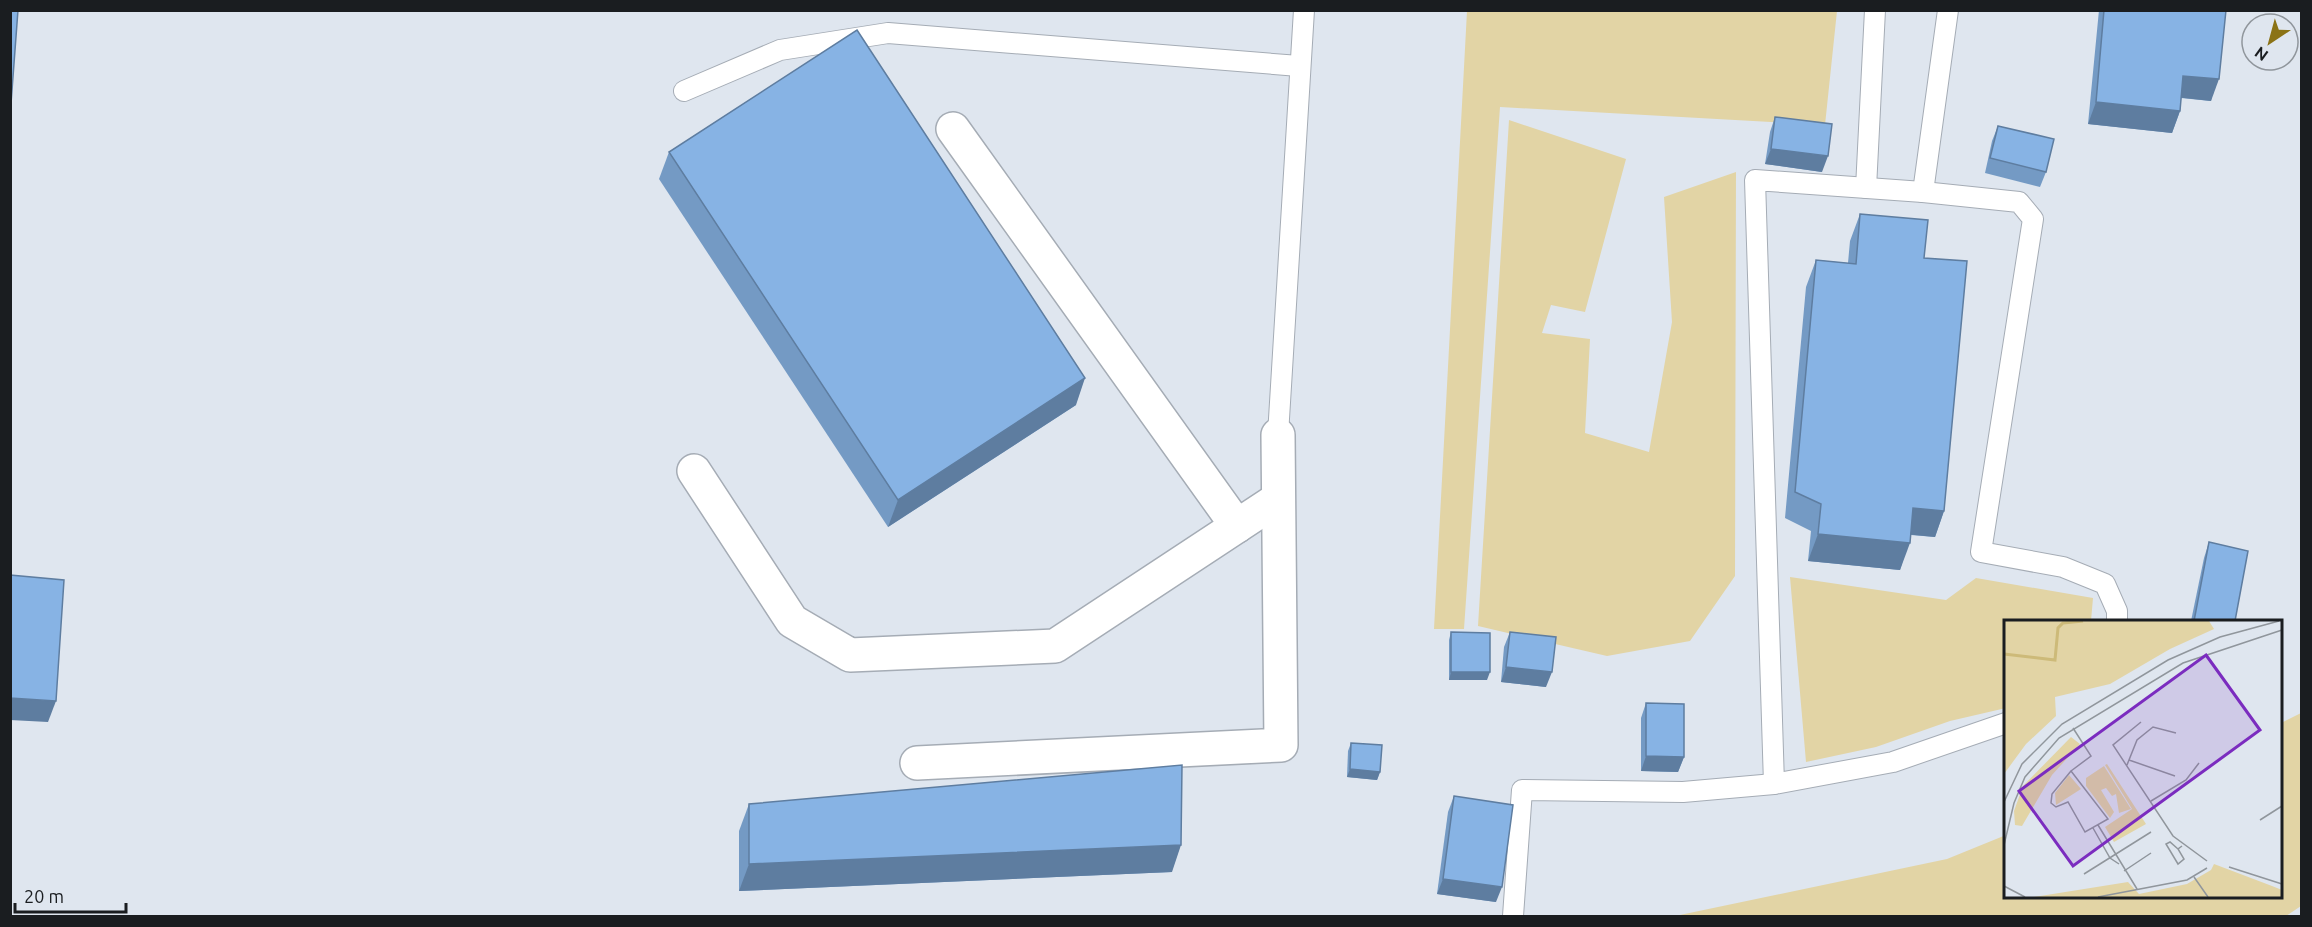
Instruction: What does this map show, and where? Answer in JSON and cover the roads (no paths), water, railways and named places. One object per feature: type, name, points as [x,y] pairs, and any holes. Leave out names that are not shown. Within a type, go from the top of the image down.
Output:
[{"type":"street","points":[[953,129],[1237,526]]},
{"type":"street","points":[[917,763],[1281,745],[1278,435]]},
{"type":"street","points":[[694,471],[792,621],[850,655],[1055,646],[1278,499]]},
{"type":"lane","points":[[1278,435],[1304,10]]},
{"type":"lane","points":[[1866,188],[1875,10]]},
{"type":"lane","points":[[1923,192],[1948,10]]},
{"type":"lane","points":[[684,91],[780,50],[888,33],[1299,66]]},
{"type":"lane","points":[[1774,784],[1755,180],[1923,192],[2019,202],[2032,219],[1981,552],[2063,567],[2105,584],[2117,611],[2117,620]]},
{"type":"lane","points":[[1513,916],[1522,790],[1683,792],[1774,784],[1893,762],[2004,724]]}]
